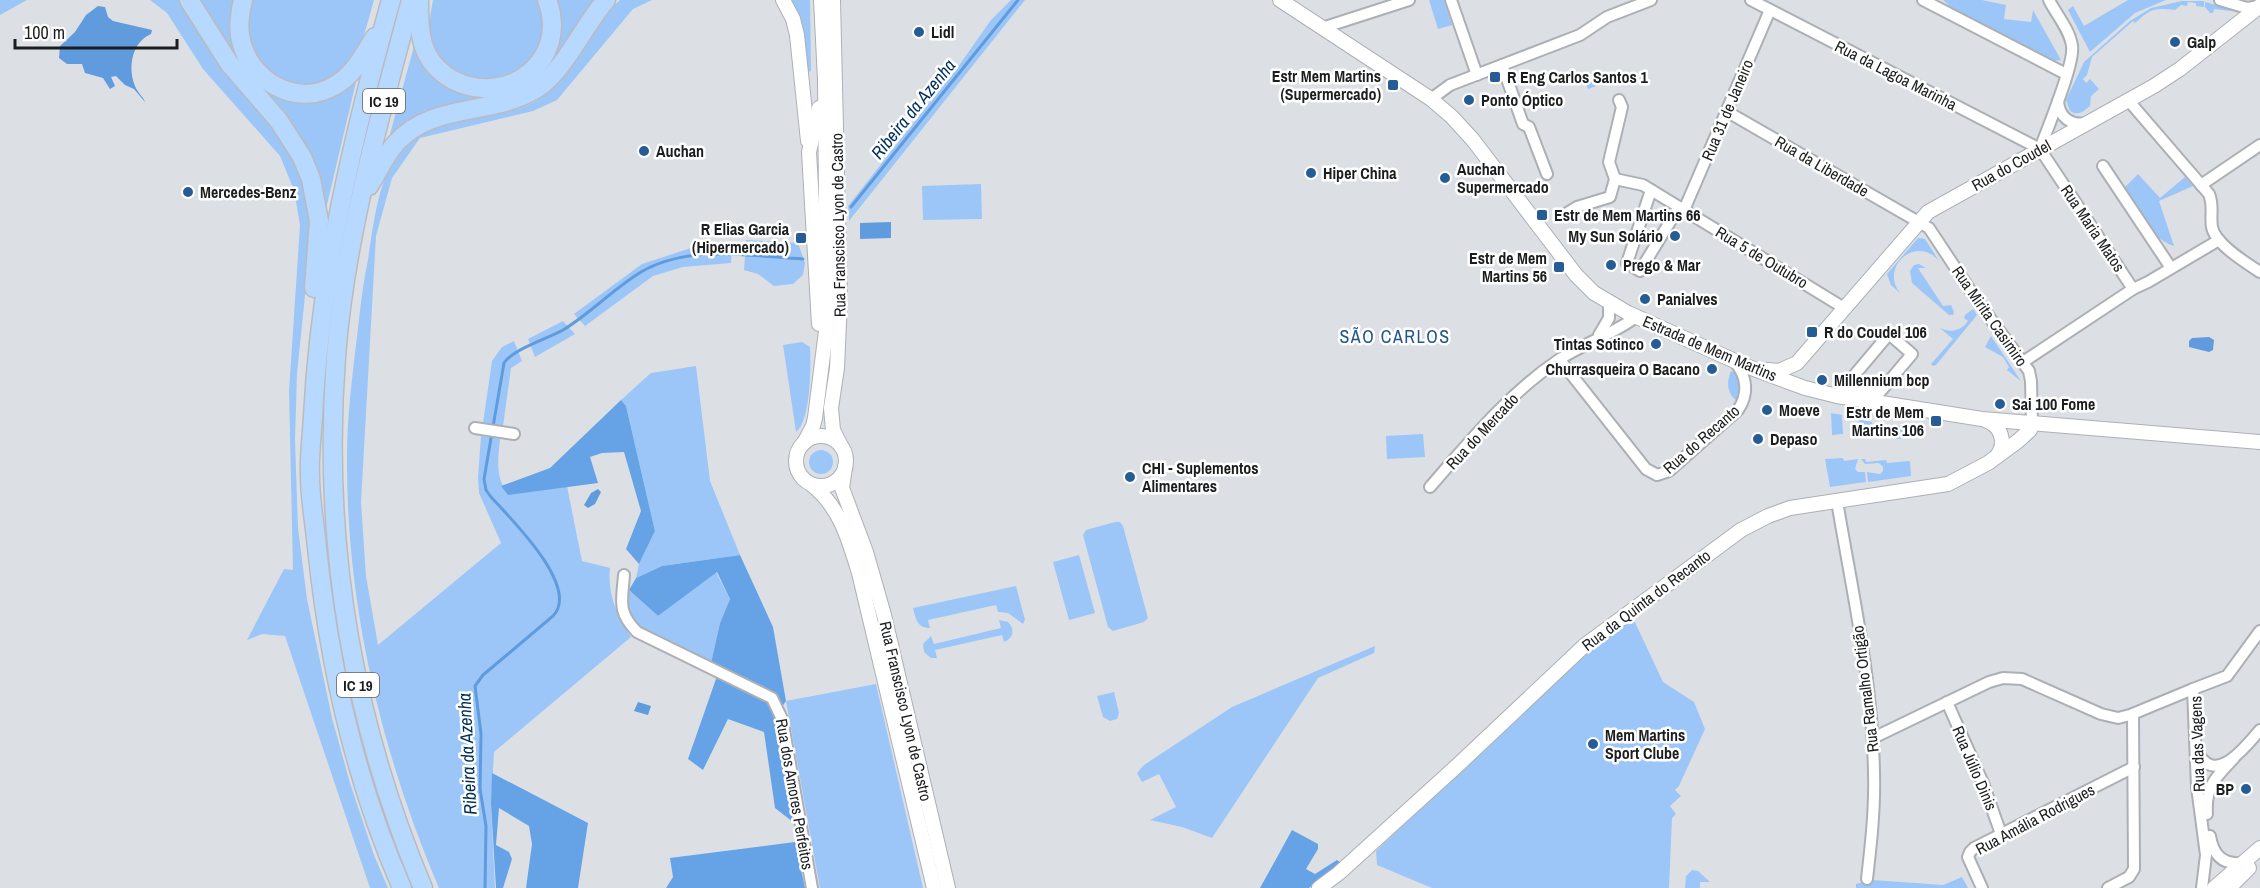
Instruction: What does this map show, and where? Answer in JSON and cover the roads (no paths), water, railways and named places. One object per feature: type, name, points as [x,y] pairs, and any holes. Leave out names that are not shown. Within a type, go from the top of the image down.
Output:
[{"type":"highway","points":[[189,0],[233,69],[285,130],[302,157],[311,179],[319,221],[307,366],[306,421],[309,476]]},
{"type":"highway","points":[[243,0],[239,27],[248,59],[273,86],[293,93],[319,93],[342,81],[356,67],[384,23]]},
{"type":"highway","name":"IC 19","points":[[391,0],[341,199],[328,270],[316,356],[309,476],[321,584],[343,707],[364,784],[402,888]]},
{"type":"highway","name":"IC 19","points":[[411,0],[359,204],[349,260],[336,356],[332,473],[339,580],[361,704],[391,806],[423,888]]},
{"type":"highway","points":[[419,0],[422,39],[432,62],[443,73],[461,84],[489,90],[521,79],[541,61],[549,45],[551,34],[551,16],[547,0]]},
{"type":"highway","points":[[359,204],[395,143],[408,132],[442,114],[508,102],[529,93],[548,79],[606,0]]},
{"type":"street","points":[[783,0],[793,19],[797,35],[809,153],[813,255],[819,316],[818,353],[822,376]]},
{"type":"street","name":"Rua Franscisco Lyon de Castro","points":[[804,443],[813,426],[822,376],[828,305],[825,80],[821,0]]},
{"type":"street","name":"Rua Franscisco Lyon de Castro","points":[[833,0],[840,300],[837,368],[831,408],[833,430],[842,448]]},
{"type":"street","points":[[1322,28],[1409,0]]},
{"type":"street","points":[[1451,0],[1477,75]]},
{"type":"street","name":"Rua da Lagoa Marinha","points":[[1751,0],[2040,149]]},
{"type":"street","points":[[1923,0],[2066,74]]},
{"type":"street","points":[[2040,149],[2073,53],[2072,44],[2049,0]]},
{"type":"street","points":[[2220,0],[2247,8],[2260,6]]},
{"type":"street","points":[[1431,99],[1450,85],[1580,35],[1607,17],[1648,1]]},
{"type":"street","name":"Estrada de Mem Martins","points":[[1289,2],[1322,28],[1431,99],[1452,117],[1473,140],[1576,275],[1594,293],[1636,316],[1805,388],[1841,390],[1982,419],[2260,442]]},
{"type":"street","name":"Rua do Coudel","points":[[1797,363],[1918,221],[1938,205],[2180,69],[2260,6]]},
{"type":"street","name":"Rua 31 de Janeiro","points":[[1681,208],[1770,9]]},
{"type":"street","points":[[1502,65],[1523,124],[1529,127],[1547,174]]},
{"type":"street","points":[[809,153],[825,80]]},
{"type":"street","points":[[1564,215],[1577,207],[1610,197],[1615,179],[1609,162],[1622,107],[1619,100]]},
{"type":"street","points":[[2058,100],[2060,110],[2066,119],[2075,124],[2089,122]]},
{"type":"street","points":[[2128,100],[2211,198],[2212,228],[2219,240],[2260,272]]},
{"type":"street","name":"Rua da Liberdade","points":[[1726,111],[1918,221]]},
{"type":"street","points":[[2201,185],[2260,145]]},
{"type":"street","name":"Rua Maria Matos","points":[[2024,362],[2133,289],[2040,149]]},
{"type":"street","points":[[2103,166],[2171,268]]},
{"type":"street","name":"Rua 5 de Outubro","points":[[1615,179],[1647,188],[1844,308]]},
{"type":"street","points":[[1647,188],[1627,263],[1640,271],[1681,208]]},
{"type":"street","name":"Rua Mirita Casimiro","points":[[1918,221],[1929,228],[1976,299],[2024,362],[2031,381],[2032,424]]},
{"type":"street","points":[[2133,289],[2219,240]]},
{"type":"street","points":[[1597,338],[1609,318],[1609,303]]},
{"type":"street","name":"Rua do Mercado","points":[[1430,487],[1498,411],[1560,360],[1597,338],[1623,327],[1636,316]]},
{"type":"street","points":[[1889,334],[1912,354],[1880,392],[1841,390],[1889,334]]},
{"type":"street","name":"Rua do Recanto","points":[[1560,360],[1646,469],[1657,475],[1669,471],[1738,410],[1745,394],[1745,382],[1743,373],[1733,359]]},
{"type":"street","points":[[1757,369],[1779,371],[1797,363]]},
{"type":"street","points":[[1797,363],[1795,374],[1805,388]]},
{"type":"street","points":[[1982,419],[1998,427],[2002,438],[1998,455],[1988,463]]},
{"type":"street","name":"Rua da Quinta do Recanto","points":[[1319,888],[1339,873],[1459,764],[1584,646],[1742,530],[1768,516],[1790,508],[1938,487],[1957,480],[1988,463],[2018,441],[2030,430],[2032,424]]},
{"type":"street","points":[[475,428],[510,434]]},
{"type":"street","points":[[824,437],[831,439],[842,448],[845,467],[843,473],[833,483],[812,485],[800,476],[796,463],[799,450],[810,439],[824,437]]},
{"type":"street","name":"Rua Franscisco Lyon de Castro","points":[[845,467],[843,488],[866,552],[884,615],[948,888]]},
{"type":"street","name":"Rua Franscisco Lyon de Castro","points":[[812,485],[825,495],[833,506],[856,564],[934,888]]},
{"type":"street","name":"Rua Ramalho Ortigão","points":[[1837,501],[1873,738],[1874,803],[1867,879]]},
{"type":"street","name":"Rua dos Amores Perfeitos","points":[[624,575],[621,606],[626,620],[637,632],[750,686],[775,702],[782,719],[812,888]]},
{"type":"street","name":"Rua das Vagens","points":[[2202,888],[2206,855],[2197,787],[2193,689],[2227,676],[2260,631]]},
{"type":"street","points":[[1873,738],[1996,680],[2011,677],[2026,680],[2106,717],[2118,718],[2193,689]]},
{"type":"street","name":"Rua Júlio Dinis","points":[[1947,702],[1983,783],[2001,834]]},
{"type":"street","points":[[2108,888],[2129,877],[2134,868],[2133,714]]},
{"type":"street","name":"Rua das Vagens","points":[[2242,863],[2223,860],[2214,850],[2207,814],[2207,800],[2210,788],[2260,730]]},
{"type":"street","points":[[2195,743],[2199,755],[2213,765],[2224,764],[2234,758]]},
{"type":"street","name":"Rua Amália Rodrigues","points":[[1982,888],[1969,863],[1970,852],[2134,767]]},
{"type":"street","points":[[2214,888],[2260,848]]},
{"type":"street","points":[[2229,888],[2260,857]]},
{"type":"waterway","name":"Ribeira da Azenha","points":[[851,207],[1018,0]]},
{"type":"waterway","name":"Ribeira da Azenha","points":[[485,888],[486,826],[480,789],[481,734],[475,686],[483,675],[553,616],[559,603],[558,588],[551,571],[526,536],[486,490],[484,479],[504,363],[522,349],[563,330],[641,272],[660,263],[679,258],[720,254],[803,259]]},
{"type":"place","name":"Lidl","points":[[919,32]]},
{"type":"place","name":"Galp","points":[[2175,42]]},
{"type":"place","name":"R Eng Carlos Santos 1","points":[[1495,77]]},
{"type":"place","name":"Estr Mem Martins (Supermercado)","points":[[1393,85]]},
{"type":"place","name":"Ponto Óptico","points":[[1469,100]]},
{"type":"place","name":"Auchan","points":[[644,151]]},
{"type":"place","name":"Hiper China","points":[[1311,173]]},
{"type":"place","name":"Auchan Supermercado","points":[[1445,178]]},
{"type":"place","name":"Mercedes-Benz","points":[[188,192]]},
{"type":"place","name":"Estr de Mem Martins 66","points":[[1542,215]]},
{"type":"place","name":"My Sun Solário","points":[[1675,236]]},
{"type":"place","name":"R Elias Garcia (Hipermercado)","points":[[801,238]]},
{"type":"place","name":"Prego & Mar","points":[[1611,265]]},
{"type":"place","name":"Estr de Mem Martins 56","points":[[1559,267]]},
{"type":"place","name":"Panialves","points":[[1645,299]]},
{"type":"place","name":"R do Coudel 106","points":[[1812,332]]},
{"type":"place","name":"Tintas Sotinco","points":[[1656,344]]},
{"type":"place","name":"Churrasqueira O Bacano","points":[[1712,369]]},
{"type":"place","name":"Millennium bcp","points":[[1822,380]]},
{"type":"place","name":"Sai 100 Fome","points":[[2000,404]]},
{"type":"place","name":"Moeve","points":[[1767,410]]},
{"type":"place","name":"Estr de Mem Martins 106","points":[[1936,421]]},
{"type":"place","name":"Depaso","points":[[1758,439]]},
{"type":"place","name":"CHI - Suplementos Alimentares","points":[[1130,477]]},
{"type":"place","name":"Mem Martins Sport Clube","points":[[1593,744]]},
{"type":"place","name":"BP","points":[[2246,789]]},
{"type":"district","name":"SÃO CARLOS","points":[[1395,336]]}]
